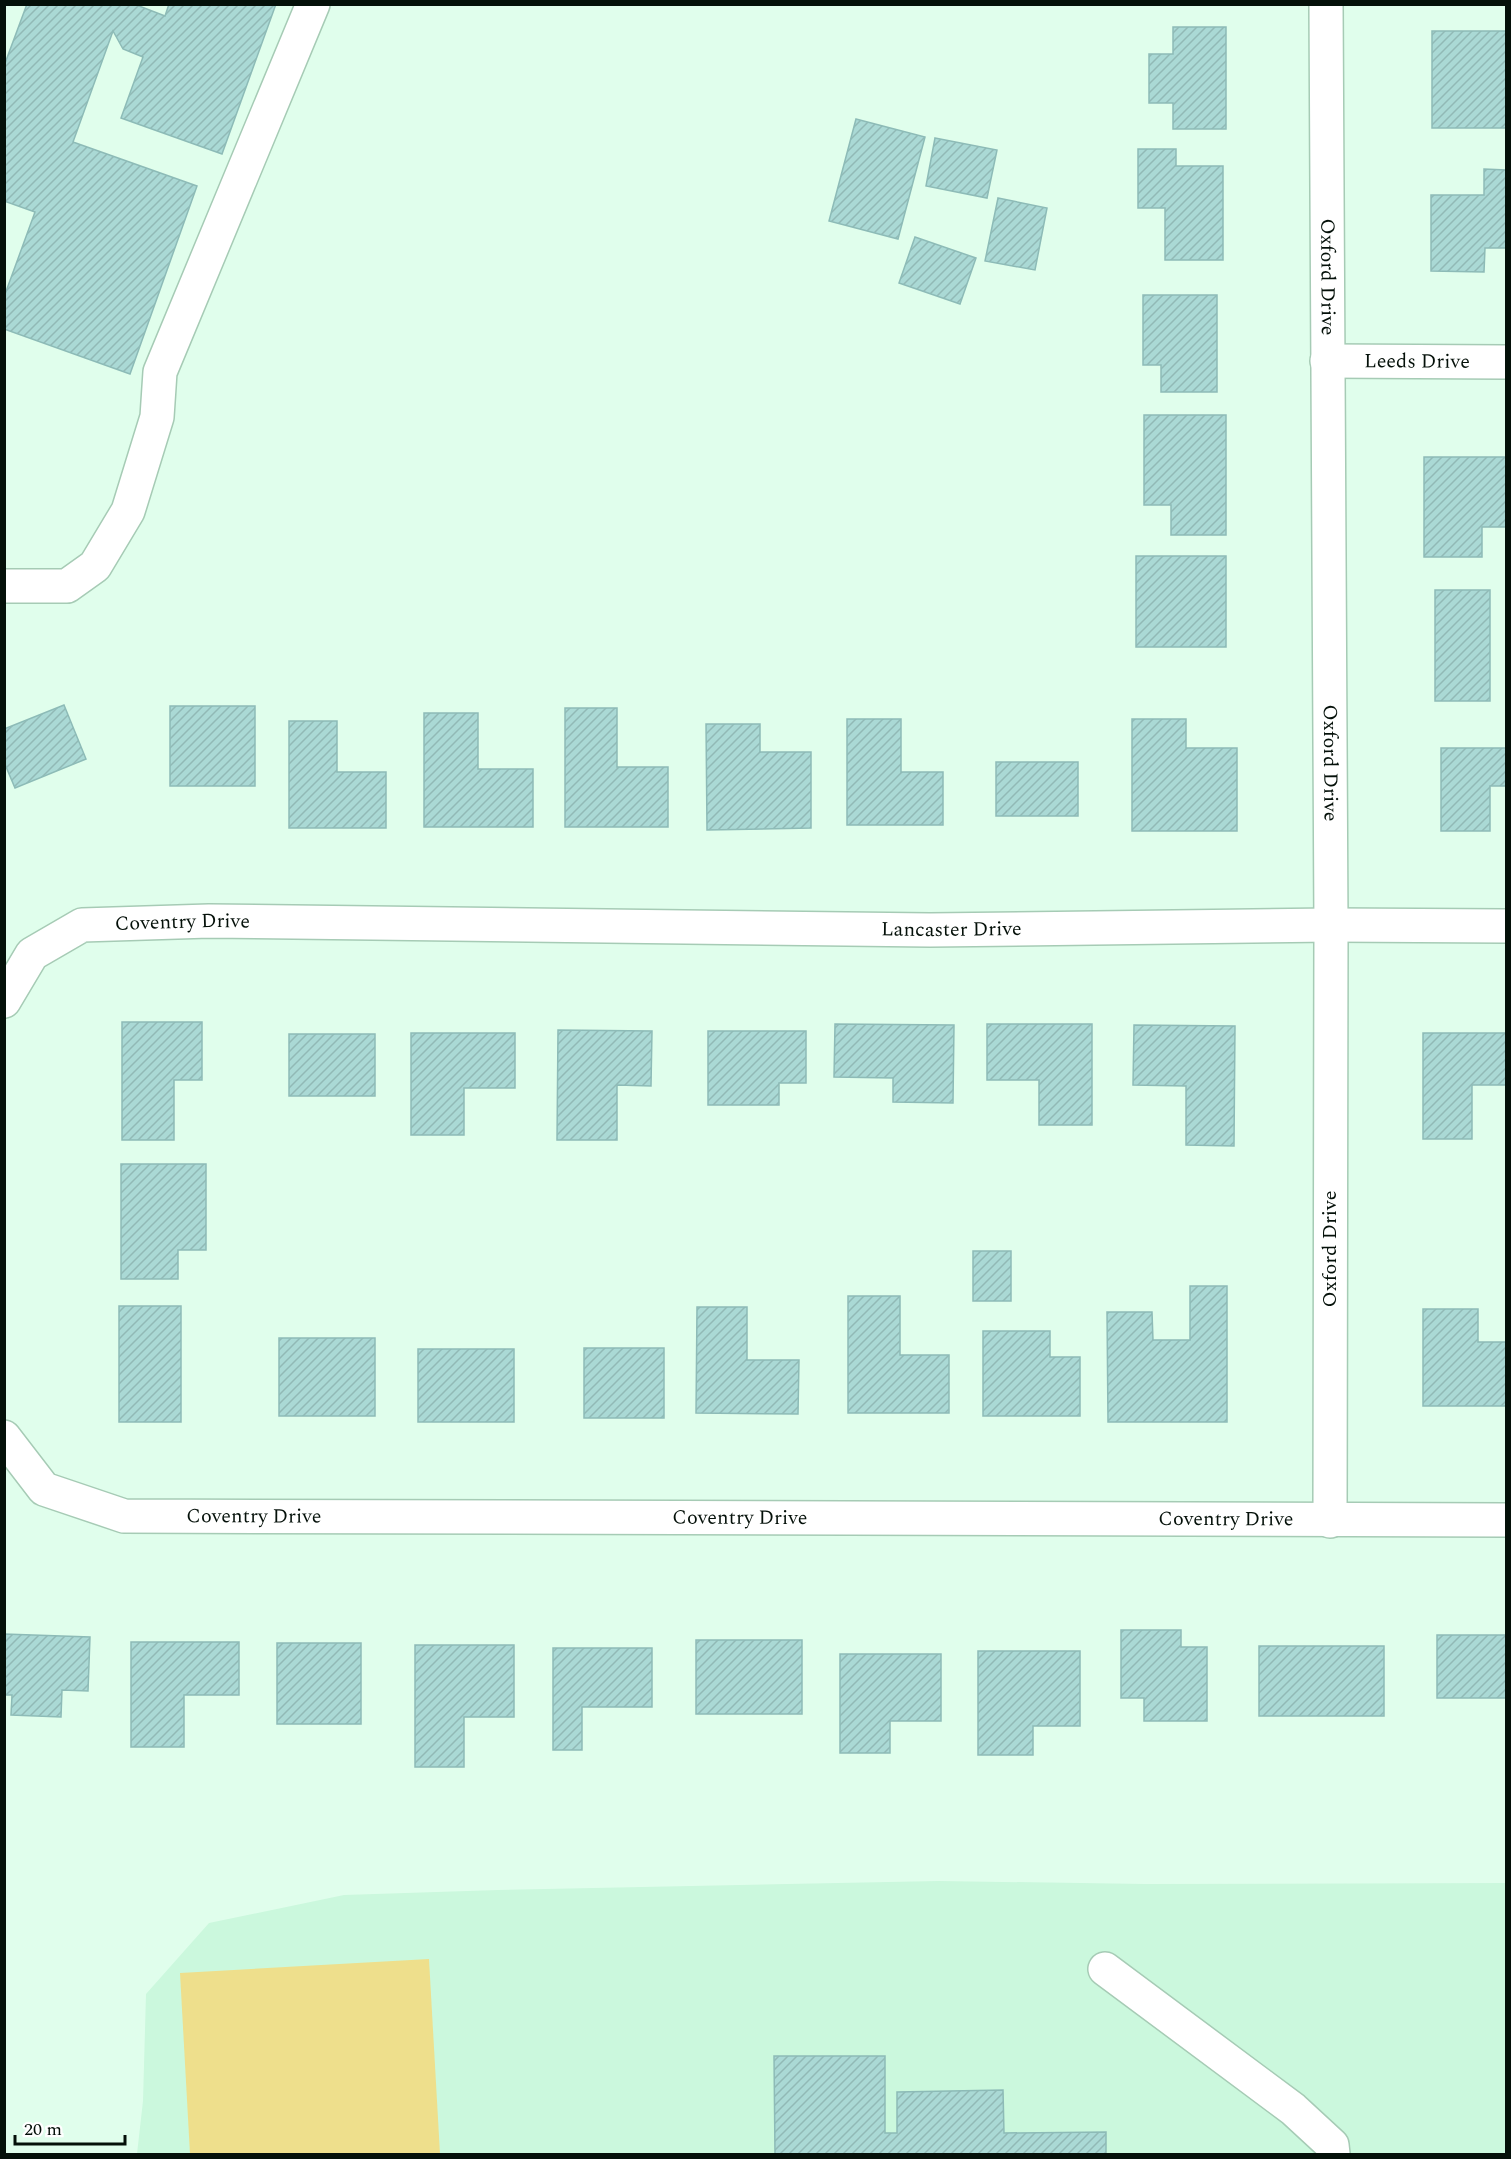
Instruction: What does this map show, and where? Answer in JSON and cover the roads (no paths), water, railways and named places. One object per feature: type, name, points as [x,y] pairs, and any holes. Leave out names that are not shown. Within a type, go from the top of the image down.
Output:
[{"type":"street","points":[[4,586],[67,586],[95,566],[128,511],[158,417],[159,372],[313,4]]},
{"type":"street","name":"Oxford Drive","points":[[1326,4],[1331,925],[1330,1521]]},
{"type":"street","name":"Leeds Drive","points":[[1327,361],[1506,362]]},
{"type":"street","name":"Coventry Drive","points":[[4,1001],[32,954],[82,925],[209,921],[396,924]]},
{"type":"street","name":"Lancaster Drive","points":[[396,924],[918,930],[1331,925],[1506,926]]},
{"type":"street","name":"Coventry Drive","points":[[4,1437],[44,1489],[124,1516],[1506,1520]]},
{"type":"street","points":[[1106,1969],[1293,2109],[1332,2145],[1333,2154]]}]
